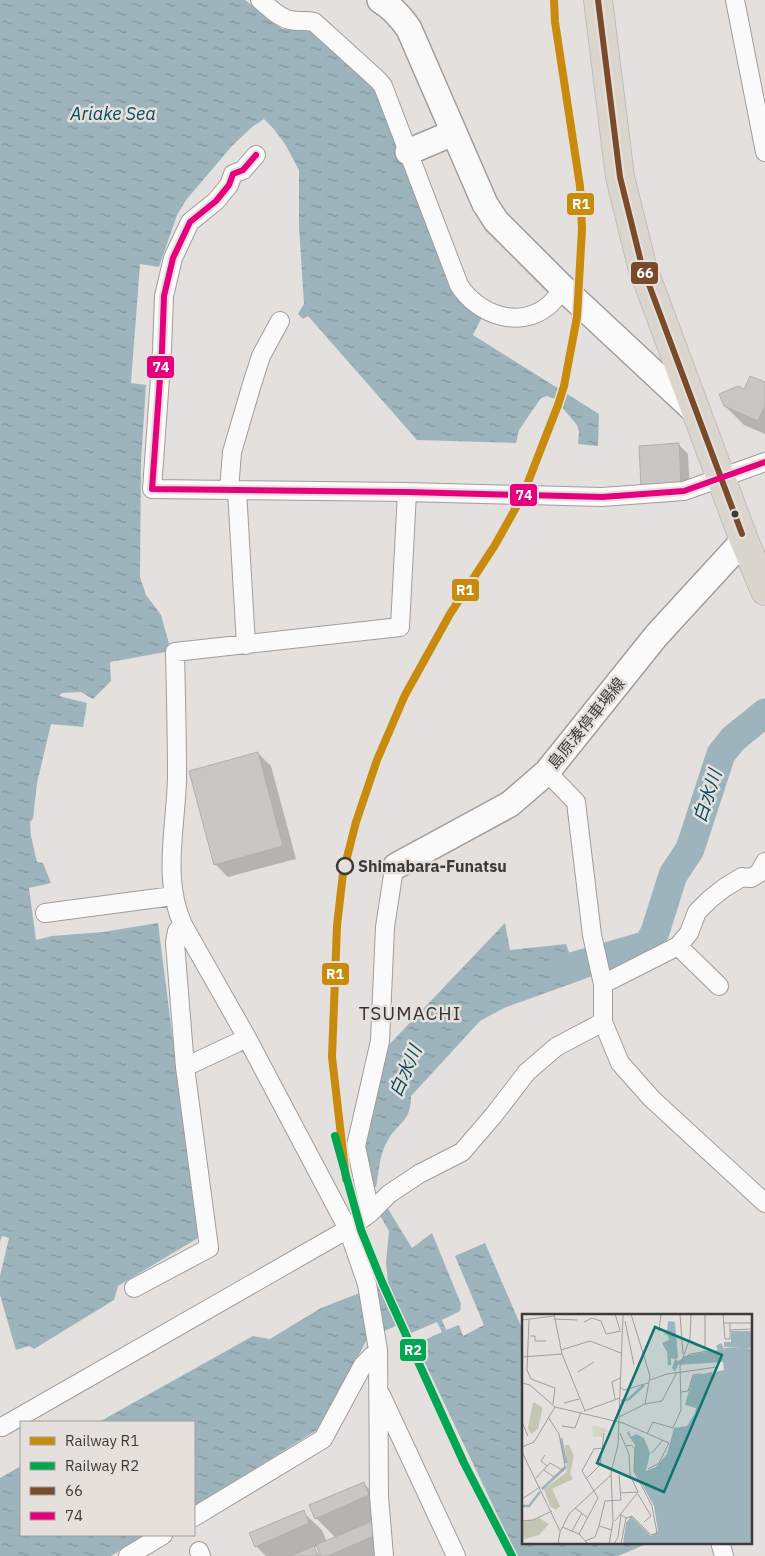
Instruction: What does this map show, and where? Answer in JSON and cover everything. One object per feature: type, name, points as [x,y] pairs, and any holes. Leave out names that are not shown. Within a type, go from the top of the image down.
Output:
[{"type":"highway","points":[[598,0],[620,177],[642,266],[744,540],[765,591]]},
{"type":"street","points":[[260,0],[285,19],[314,22],[383,86],[459,285],[465,294],[490,313],[503,318],[518,318],[543,310],[564,289]]},
{"type":"street","points":[[380,0],[392,7],[409,29],[484,204],[496,222],[697,414]]},
{"type":"street","points":[[735,0],[765,152]]},
{"type":"street","points":[[408,152],[453,133]]},
{"type":"street","points":[[256,155],[243,170],[234,174],[229,185],[216,202],[190,222],[173,258],[164,296],[152,489],[407,492],[602,497],[684,491],[765,462]]},
{"type":"street","points":[[246,645],[233,490],[232,452],[261,356],[280,321]]},
{"type":"street","points":[[384,1556],[379,1496],[377,1344],[368,1284],[348,1229],[247,1038],[183,925],[177,913],[173,896],[171,857],[177,779],[175,652],[400,627],[407,492]]},
{"type":"street","name":"島原湊停車場線","points":[[396,866],[510,804],[547,772],[656,636],[744,540]]},
{"type":"street","points":[[547,772],[576,802],[592,935],[602,980],[603,1022],[620,1063],[652,1099],[765,1203]]},
{"type":"street","points":[[602,980],[678,946],[689,933],[697,912],[709,900],[742,878],[751,878],[759,873],[765,862]]},
{"type":"street","points":[[371,1212],[356,1146],[380,1042],[385,927],[396,866]]},
{"type":"street","points":[[45,913],[173,896]]},
{"type":"street","points":[[134,1288],[209,1248],[185,1067],[174,943],[177,931],[183,925]]},
{"type":"street","points":[[678,946],[719,986]]},
{"type":"street","points":[[2,1427],[348,1229],[371,1212],[390,1194],[419,1174],[462,1152],[527,1072],[556,1047],[603,1022]]},
{"type":"street","points":[[185,1067],[247,1038]]},
{"type":"street","points":[[195,1515],[323,1439],[363,1365],[377,1344]]},
{"type":"street","points":[[378,1389],[456,1556]]},
{"type":"street","points":[[128,1556],[162,1536]]},
{"type":"water","name":"Ariake Sea","points":[[0,0],[245,0],[282,29],[311,28],[379,85],[482,317],[473,335],[599,414],[598,446],[578,444],[579,432],[577,425],[555,399],[547,396],[541,398],[519,430],[516,443],[417,440],[308,316],[303,319],[298,314],[304,304],[299,226],[299,170],[285,144],[264,119],[252,127],[232,146],[186,200],[177,215],[159,267],[140,264],[131,383],[146,385],[141,462],[140,577],[146,595],[161,615],[171,651],[110,662],[111,681],[93,699],[81,692],[62,693],[59,696],[87,703],[83,727],[51,724],[37,783],[33,819],[30,822],[37,862],[43,863],[51,883],[29,888],[36,940],[52,936],[103,932],[158,923],[198,1238],[118,1286],[114,1300],[34,1349],[29,1346],[16,1350],[0,1295],[0,1276],[9,1238],[2,1236],[0,1242]]},
{"type":"water","points":[[505,923],[510,950],[566,944],[571,958],[584,954],[585,959],[590,957],[594,971],[586,974],[587,978],[504,1008],[480,1021],[411,1096],[409,1112],[384,1147],[376,1187],[369,1187],[363,1144],[385,1049]]},
{"type":"water","points":[[385,1204],[412,1248],[432,1233],[461,1304],[460,1311],[442,1320],[446,1330],[459,1325],[463,1336],[484,1325],[455,1256],[485,1243],[522,1328],[522,1544],[646,1544],[618,1556],[517,1556],[416,1344],[442,1332],[437,1322],[411,1333],[408,1326],[402,1323],[367,1339],[322,1427],[195,1505],[195,1421],[101,1421],[253,1336],[270,1339],[321,1308],[388,1282],[386,1262],[389,1231],[378,1212]]},
{"type":"water","points":[[20,1467],[20,1536],[144,1536],[111,1556],[0,1556],[0,1478]]},
{"type":"building","points":[[750,376],[765,382],[765,405],[758,421],[724,406],[719,394],[738,386],[744,389]]},
{"type":"building","points":[[679,443],[681,484],[641,487],[639,446]]},
{"type":"building","points":[[258,752],[283,846],[214,865],[189,771]]},
{"type":"building","points":[[364,1482],[369,1495],[315,1519],[309,1505]]},
{"type":"building","points":[[304,1510],[309,1523],[255,1547],[249,1533]]},
{"type":"building","points":[[370,1522],[376,1535],[328,1556],[321,1556],[316,1545]]},
{"type":"building","points":[[314,1546],[318,1556],[291,1556]]},
{"type":"waterway","name":"白水川","points":[[568,968],[648,945],[655,932],[673,875],[690,849],[721,754],[733,739],[765,713]]},
{"type":"rail line","name":"R1","points":[[346,1179],[332,1057],[337,926],[343,873],[356,822],[377,760],[405,695],[450,614],[495,545],[523,495],[564,386],[577,317],[582,229],[580,186],[555,22],[554,0]]},
{"type":"rail line","name":"R2","points":[[335,1136],[361,1230],[382,1282],[464,1463],[512,1556]]},
{"type":"transit line","name":"66","points":[[598,0],[620,177],[642,266],[742,534]]},
{"type":"transit line","name":"74","points":[[256,155],[243,170],[233,174],[229,185],[216,201],[190,222],[173,258],[164,296],[152,489],[407,492],[602,497],[684,491],[765,462]]},
{"type":"place","name":"Shimabara-Funatsu","points":[[345,866]]},
{"type":"district","name":"TSUMACHI","points":[[410,1013]]}]
